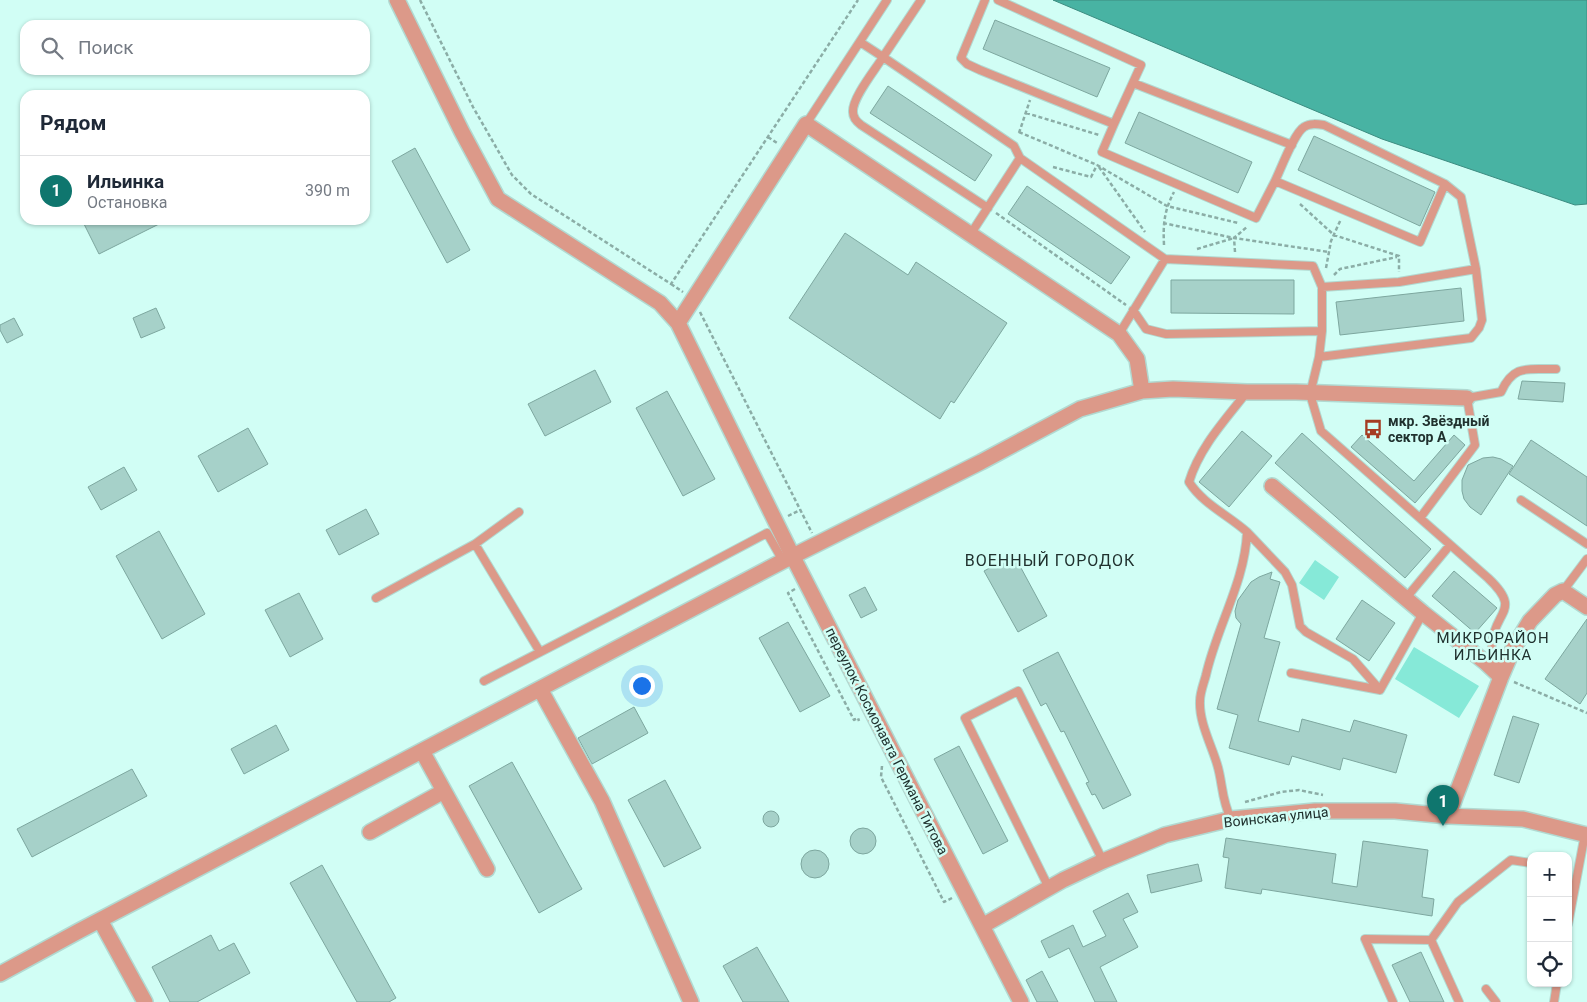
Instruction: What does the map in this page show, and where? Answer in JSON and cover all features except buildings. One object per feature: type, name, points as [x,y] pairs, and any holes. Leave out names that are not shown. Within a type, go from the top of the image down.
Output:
[{"type":"street","name":"переулок Космонавта Германа Титова","points":[[397,0],[462,132],[498,199],[660,303],[678,323],[788,559],[982,926]]},
{"type":"street","points":[[678,323],[806,124],[1119,334],[1137,359],[1142,391]]},
{"type":"street","points":[[0,974],[788,559],[999,453],[1080,409],[1142,391],[1173,390],[1467,398]]},
{"type":"street","points":[[1272,486],[1501,677]]},
{"type":"street","points":[[1448,816],[1501,677],[1513,649],[1530,622],[1555,595],[1563,591],[1587,607]]},
{"type":"street","points":[[540,689],[602,801],[691,1002]]},
{"type":"street","points":[[422,751],[487,869]]},
{"type":"street","points":[[370,832],[444,791]]},
{"type":"street","name":"Воинская улица","points":[[982,926],[1049,888],[1103,861],[1165,835],[1231,819],[1315,811],[1395,811],[1448,816],[1523,819],[1586,835]]},
{"type":"street","points":[[100,920],[145,1002]]},
{"type":"street","points":[[982,926],[1021,1002]]},
{"type":"lane","points":[[806,124],[888,0]]},
{"type":"lane","points":[[921,0],[856,100],[853,114],[861,125],[988,208]]},
{"type":"lane","points":[[985,0],[961,58],[967,64],[1114,124]]},
{"type":"lane","points":[[998,0],[1141,65],[1102,152],[1256,218],[1292,145],[1302,128],[1309,124],[1324,125],[1445,184],[1461,197],[1476,269],[1482,320],[1479,328],[1471,338],[1319,357]]},
{"type":"lane","points":[[860,42],[1014,146],[1020,158],[1165,259],[1313,266],[1322,286],[1322,331],[1319,357],[1310,394],[1321,431],[1488,578],[1503,594],[1506,605],[1493,635],[1492,643],[1492,650],[1501,677]]},
{"type":"lane","points":[[1133,83],[1292,145]]},
{"type":"lane","points":[[970,235],[1020,158]]},
{"type":"lane","points":[[1275,181],[1420,242],[1445,184]]},
{"type":"lane","points":[[1119,334],[1165,259]]},
{"type":"lane","points":[[1322,286],[1400,282],[1476,269]]},
{"type":"lane","points":[[1133,310],[1146,328],[1166,334],[1322,331]]},
{"type":"lane","points":[[1420,518],[1475,445],[1467,398],[1501,392],[1508,379],[1520,370],[1556,369]]},
{"type":"lane","points":[[1247,392],[1207,444],[1194,467],[1189,482],[1199,496],[1236,522],[1285,572],[1292,585],[1300,626],[1306,632],[1353,658],[1380,690]]},
{"type":"lane","points":[[1521,500],[1587,544]]},
{"type":"lane","points":[[376,598],[475,544],[518,512]]},
{"type":"lane","points":[[484,681],[767,532],[788,559]]},
{"type":"lane","points":[[1231,819],[1224,806],[1217,764],[1204,730],[1200,701],[1209,662],[1241,572],[1247,532]]},
{"type":"lane","points":[[475,544],[540,652]]},
{"type":"lane","points":[[1406,598],[1450,545]]},
{"type":"lane","points":[[1563,591],[1587,559]]},
{"type":"lane","points":[[1380,690],[1423,613]]},
{"type":"lane","points":[[1291,673],[1380,690]]},
{"type":"lane","points":[[1049,888],[964,718],[1018,692],[1103,861]]},
{"type":"lane","points":[[1572,902],[1586,835]]},
{"type":"lane","points":[[1431,940],[1458,902],[1511,860],[1527,862]]},
{"type":"lane","points":[[1572,869],[1578,870]]},
{"type":"lane","points":[[1393,1002],[1365,939],[1431,940]]},
{"type":"lane","points":[[1431,940],[1459,1002]]},
{"type":"lane","points":[[1554,1002],[1556,987]]},
{"type":"lane","points":[[1486,989],[1496,1002]]},
{"type":"path","points":[[420,0],[473,107],[512,174],[531,194],[671,284],[858,0]]},
{"type":"path","points":[[1014,146],[1034,92]]},
{"type":"path","points":[[1026,113],[1109,138]]},
{"type":"path","points":[[1019,132],[1097,164],[1167,206],[1239,223]]},
{"type":"path","points":[[1047,165],[1091,177],[1102,152]]},
{"type":"path","points":[[1097,164],[1148,235]]},
{"type":"path","points":[[1165,259],[1164,224],[1167,206],[1178,184]]},
{"type":"path","points":[[1297,201],[1334,235],[1399,256]]},
{"type":"path","points":[[988,208],[1133,310]]},
{"type":"path","points":[[1322,286],[1331,241],[1346,210]]},
{"type":"path","points":[[1191,251],[1234,238],[1256,218]]},
{"type":"path","points":[[1164,224],[1234,238],[1329,252]]},
{"type":"path","points":[[1234,238],[1235,262]]},
{"type":"path","points":[[1399,256],[1400,282]]},
{"type":"path","points":[[1322,286],[1340,269],[1399,256]]},
{"type":"path","points":[[1501,677],[1587,713]]},
{"type":"shaded area","points":[[1053,0],[1587,0],[1587,204],[1575,205],[1382,139]]},
{"type":"shaded area","points":[[1315,560],[1339,577],[1324,600],[1299,583]]},
{"type":"shaded area","points":[[1414,647],[1479,686],[1459,718],[1395,679]]},
{"type":"place","name":"мкр. Звёздный сектор А","points":[[1373,429]]},
{"type":"place","name":"Ильинка","points":[[1443,826]]},
{"type":"district","name":"ВОЕННЫЙ ГОРОДОК","points":[[1050,560]]},
{"type":"district","name":"МИКРОРАЙОН ИЛЬИНКА","points":[[1493,646]]}]
